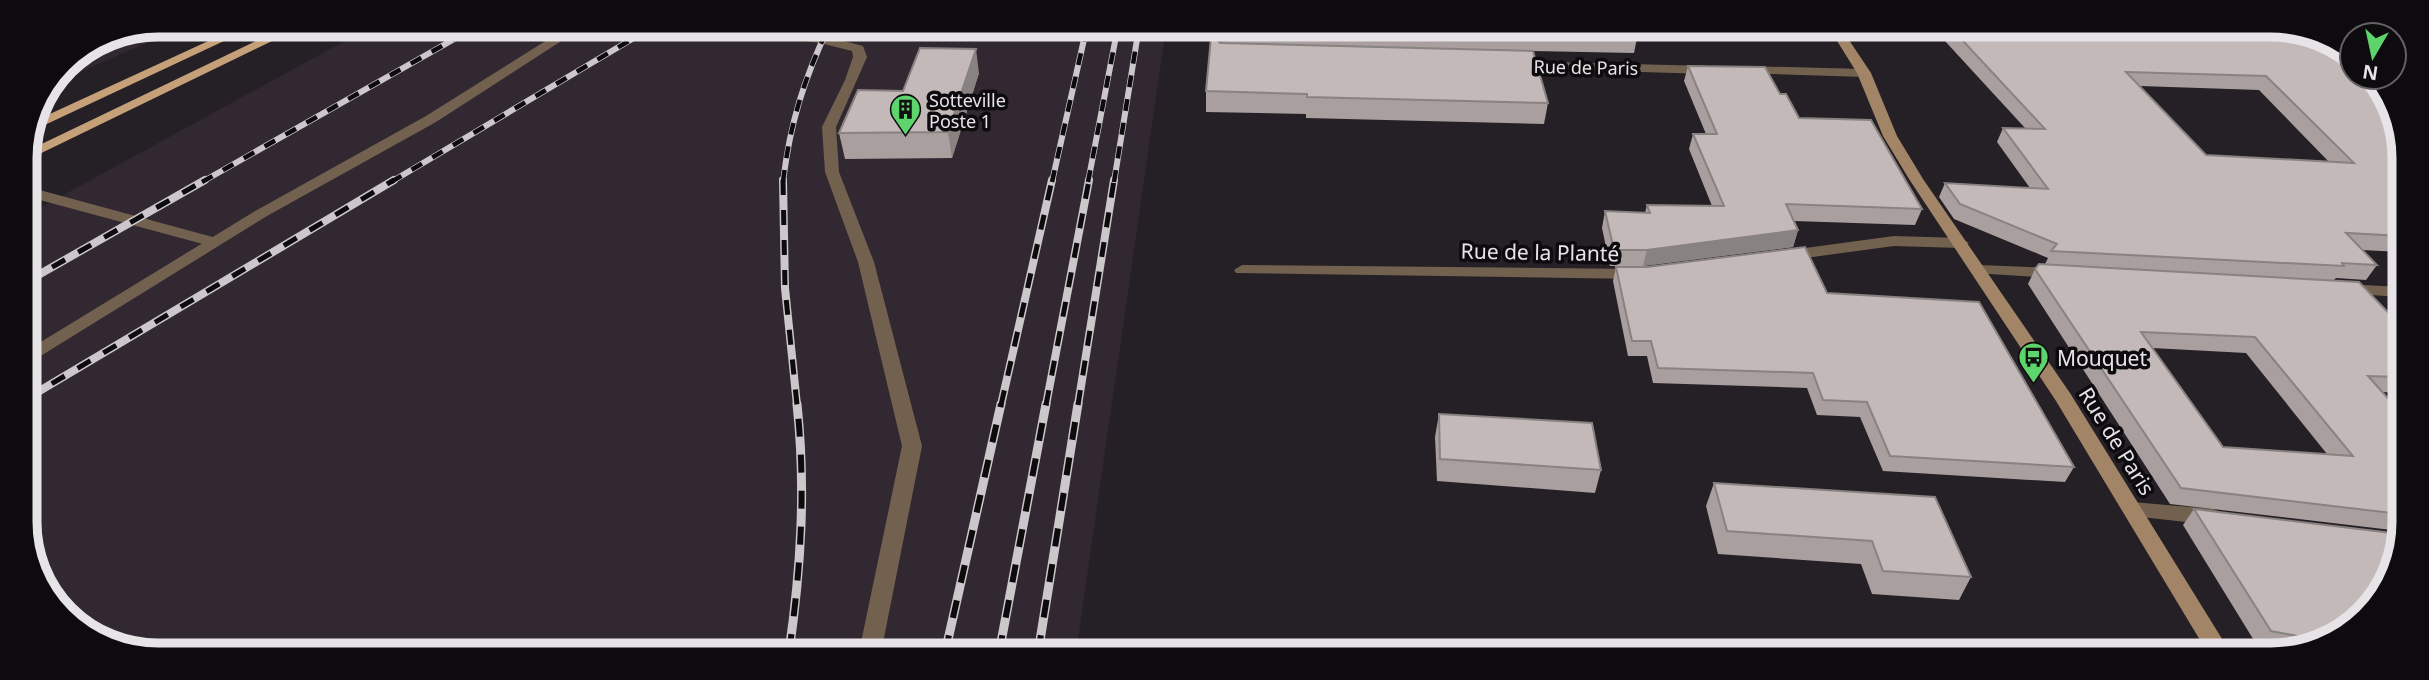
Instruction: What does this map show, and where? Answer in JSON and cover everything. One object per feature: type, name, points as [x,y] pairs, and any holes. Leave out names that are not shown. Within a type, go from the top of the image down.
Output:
[{"type":"main road","points":[[43,122],[225,37]]},
{"type":"main road","points":[[37,151],[274,37]]},
{"type":"street","points":[[37,352],[214,242],[432,119],[561,37]]},
{"type":"street","points":[[807,37],[858,49],[860,57],[852,80],[830,127],[832,172],[866,262],[912,446],[872,643]]},
{"type":"street","name":"Rue de Paris","points":[[1841,37],[1864,73],[1890,135],[1916,179],[1980,270],[2133,509],[2214,643]]},
{"type":"street","name":"Rue de Paris","points":[[1503,65],[1864,73]]},
{"type":"street","points":[[37,194],[214,242]]},
{"type":"street","points":[[1762,258],[1894,242],[1961,243]]},
{"type":"street","name":"Rue de la Planté","points":[[1242,270],[1656,272]]},
{"type":"street","points":[[1980,270],[2073,274]]},
{"type":"street","points":[[2321,288],[2392,292]]},
{"type":"street","points":[[2133,509],[2238,520]]},
{"type":"shaded area","points":[[160,37],[68,77],[91,57],[112,46],[134,39]]},
{"type":"shaded area","points":[[352,37],[1165,37],[1077,643],[158,643],[134,641],[104,631],[72,608],[62,596],[46,568],[39,546],[37,209]]},
{"type":"building","points":[[1211,37],[1215,37],[1220,43],[1533,51],[1548,103],[1307,97],[1307,94],[1206,91]]},
{"type":"building","points":[[1959,37],[2295,39],[2317,46],[2338,57],[2338,91],[2372,91],[2380,104],[2390,134],[2392,235],[2346,233],[2377,265],[2342,263],[2344,266],[2051,251],[2057,244],[1960,204],[1945,183],[2048,189],[2003,128],[2045,129]],"holes":[[[2126,72],[2266,76],[2354,163],[2206,155]]]},
{"type":"building","points":[[920,48],[976,49],[948,132],[839,133],[858,90],[903,91]]},
{"type":"building","points":[[1688,66],[1765,67],[1780,94],[1786,94],[1799,118],[1871,120],[1922,209],[1786,204],[1798,230],[1647,250],[1614,250],[1605,211],[1650,213],[1647,205],[1724,206],[1693,134],[1717,134]]},
{"type":"building","points":[[1805,247],[1827,293],[1979,302],[2074,467],[1890,456],[1867,402],[1823,400],[1813,373],[1658,368],[1651,341],[1632,341],[1616,267],[1647,267]]},
{"type":"building","points":[[2039,264],[2359,282],[2392,317],[2392,377],[2368,376],[2392,403],[2392,513],[2181,488],[2035,269]],"holes":[[[2141,332],[2255,337],[2353,456],[2223,447]]]},
{"type":"building","points":[[1439,414],[1592,423],[1601,470],[1440,459]]},
{"type":"building","points":[[1714,483],[1935,497],[1971,577],[1883,571],[1872,541],[1727,531]]},
{"type":"building","points":[[2194,509],[2391,533],[2386,561],[2376,583],[2351,613],[2338,623],[2306,638],[2271,631]]},
{"type":"railway","points":[[202,182],[458,37]]},
{"type":"railway","points":[[391,182],[635,37]]},
{"type":"railway","points":[[783,182],[799,102],[824,37]]},
{"type":"railway","points":[[1052,182],[1085,37]]},
{"type":"railway","points":[[1088,182],[1116,37]]},
{"type":"railway","points":[[1114,182],[1137,37]]},
{"type":"railway","points":[[37,276],[205,180]]},
{"type":"railway","points":[[37,392],[394,180]]},
{"type":"railway","points":[[1001,405],[1052,180]]},
{"type":"railway","points":[[1046,405],[1089,180]]},
{"type":"railway","points":[[1078,405],[1114,180]]},
{"type":"railway","points":[[783,182],[785,288],[797,405]]},
{"type":"railway","points":[[790,643],[797,590],[802,497],[797,404]]},
{"type":"railway","points":[[947,643],[1001,404]]},
{"type":"railway","points":[[1001,643],[1046,404]]},
{"type":"railway","points":[[1040,643],[1078,404]]},
{"type":"place","name":"Sotteville Poste 1","points":[[906,137]]},
{"type":"place","name":"Mouquet","points":[[2034,385]]}]
